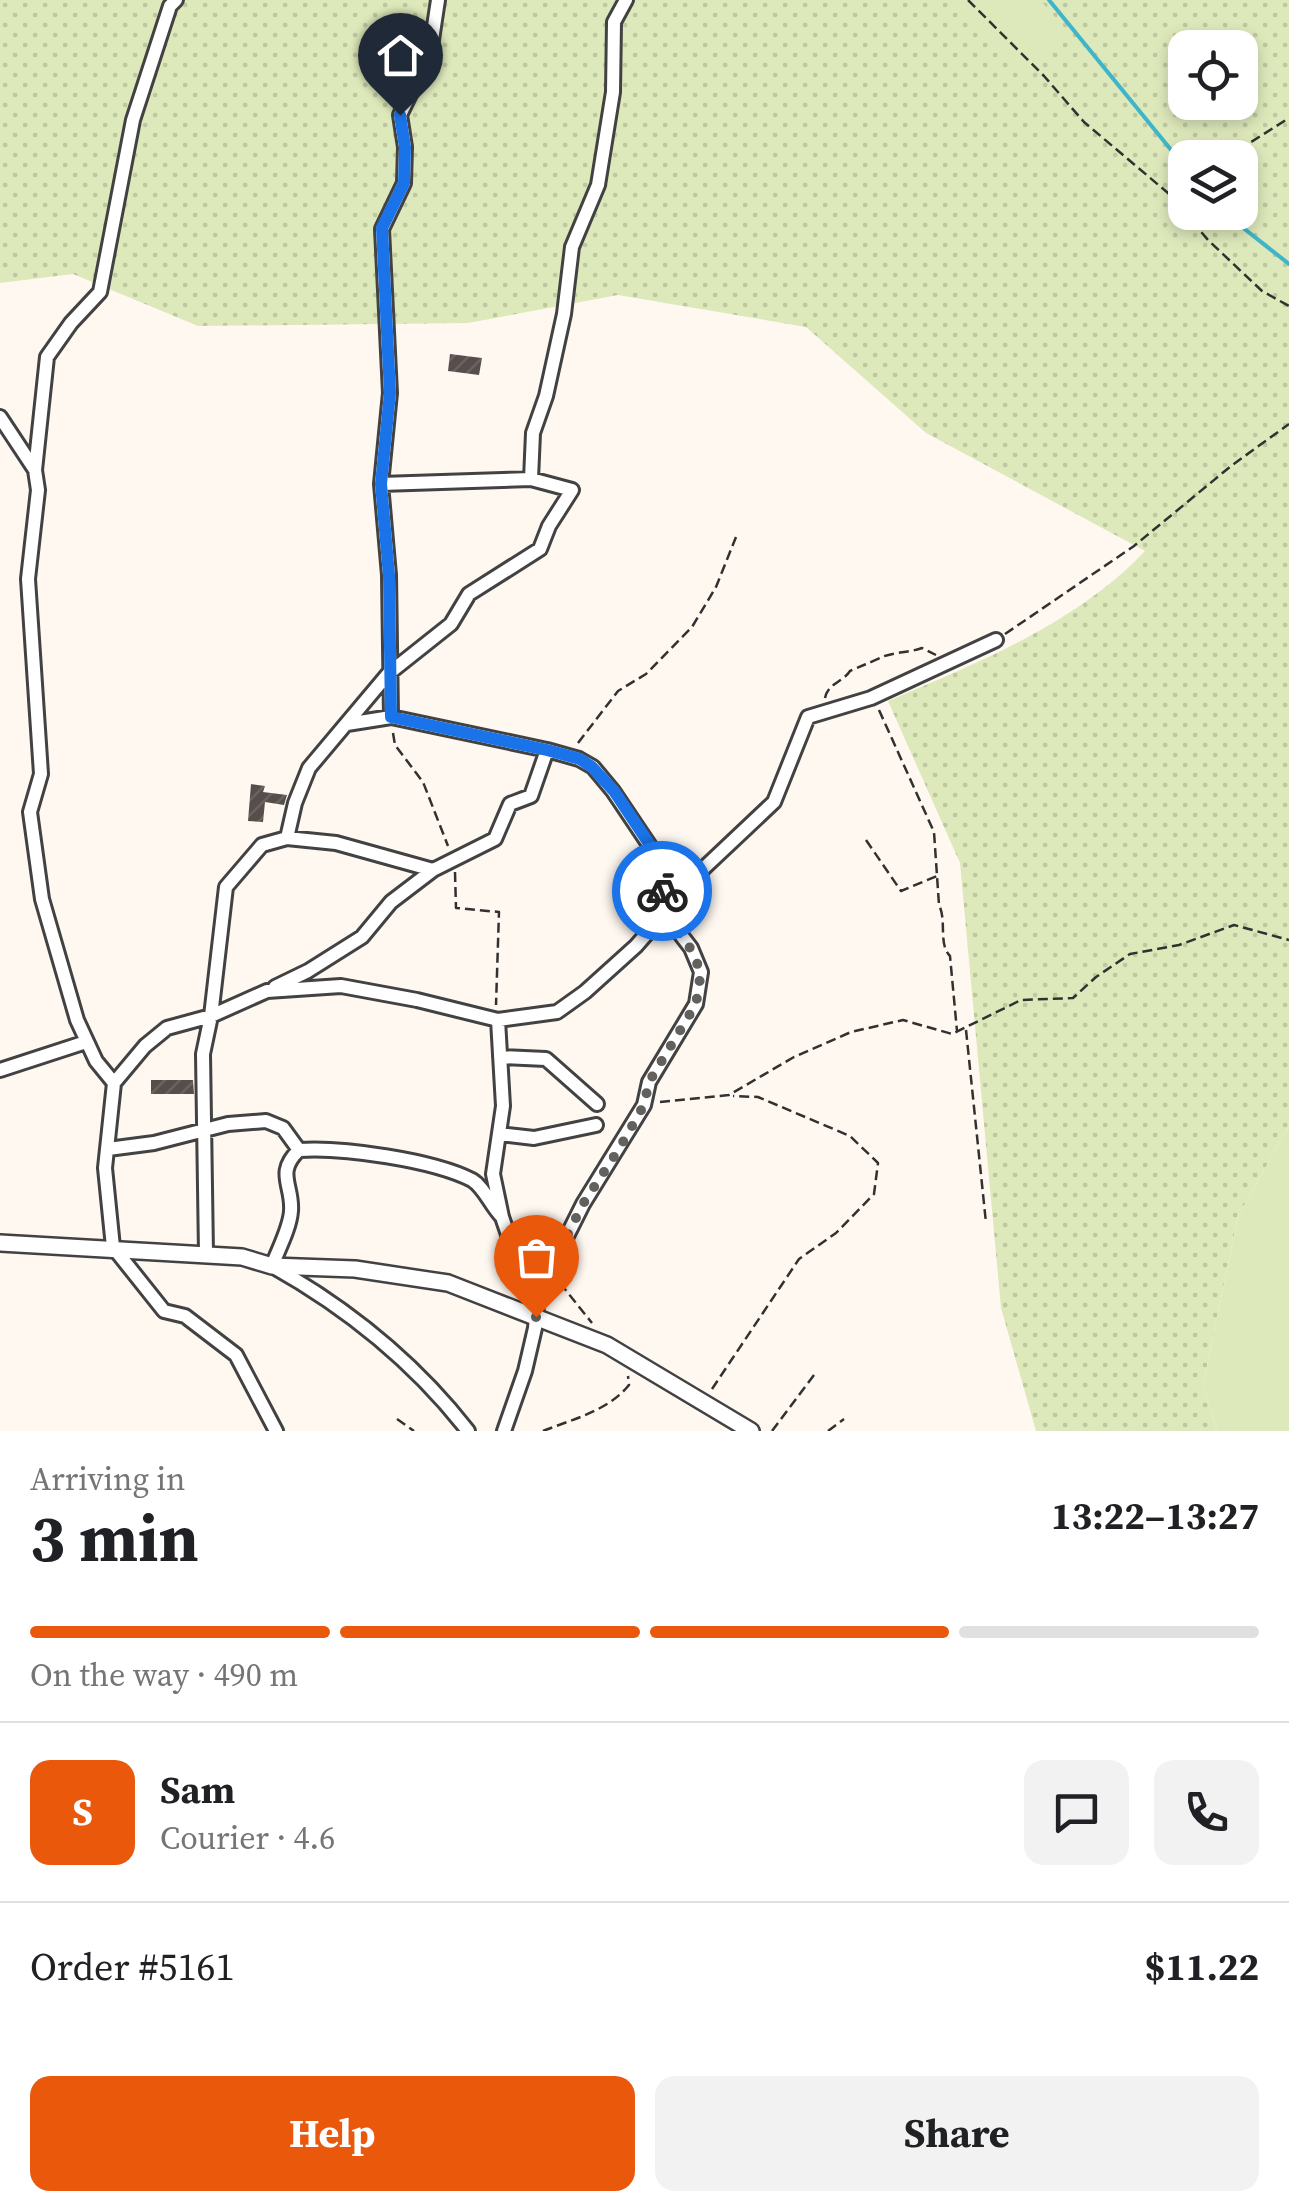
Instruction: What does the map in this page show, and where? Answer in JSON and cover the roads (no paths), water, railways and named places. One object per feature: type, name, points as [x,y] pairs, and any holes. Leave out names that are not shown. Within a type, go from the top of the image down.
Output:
[{"type":"street","points":[[114,1083],[86,1042],[77,1020],[42,899],[30,812],[41,774],[28,579],[47,357],[100,292],[133,120],[170,6],[176,0]]},
{"type":"street","points":[[391,717],[389,575],[381,484],[390,393],[382,228],[404,183],[405,147],[400,115],[430,53],[438,0]]},
{"type":"street","points":[[530,479],[533,433],[546,396],[564,314],[572,247],[598,186],[612,92],[614,22],[626,0]]},
{"type":"street","points":[[0,417],[35,470]]},
{"type":"street","points":[[287,838],[309,768],[388,674],[451,624],[469,594],[540,550],[549,526],[572,490],[530,479],[381,484]]},
{"type":"street","points":[[267,991],[341,986],[498,1020],[557,1012],[586,992],[636,946],[704,868],[774,802],[808,717],[876,696],[996,640]]},
{"type":"street","points":[[347,724],[391,717],[547,750],[592,767],[614,791],[660,860],[664,913],[690,948],[701,972],[696,1004],[649,1082],[644,1105],[583,1204],[538,1294],[524,1371],[504,1431]]},
{"type":"street","points":[[276,1431],[236,1356],[185,1316],[164,1311],[113,1247],[105,1168],[114,1083],[167,1028],[211,1016],[308,971],[362,936],[391,902],[432,870],[495,839],[510,804],[531,796],[547,750]]},
{"type":"street","points":[[206,1254],[203,1054],[226,888],[262,845],[287,838],[336,843],[432,870]]},
{"type":"street","points":[[498,1020],[502,1106],[493,1174],[502,1217],[536,1317]]},
{"type":"street","points":[[0,1070],[86,1042]]},
{"type":"street","points":[[500,1057],[546,1059],[597,1104]]},
{"type":"street","points":[[108,1149],[228,1124],[266,1121],[283,1128],[299,1150]]},
{"type":"street","points":[[500,1134],[534,1138],[596,1126]]},
{"type":"street","points":[[272,1266],[291,1211],[285,1184],[289,1160],[299,1150],[333,1148],[446,1171],[476,1182],[502,1217]]},
{"type":"street","points":[[0,1243],[242,1257],[272,1266],[317,1291],[374,1336],[432,1386],[468,1431]]},
{"type":"street","points":[[272,1266],[355,1268],[448,1283],[606,1345],[752,1431]]},
{"type":"waterway","points":[[1049,0],[1168,146]]},
{"type":"waterway","points":[[1246,230],[1289,264]]}]
